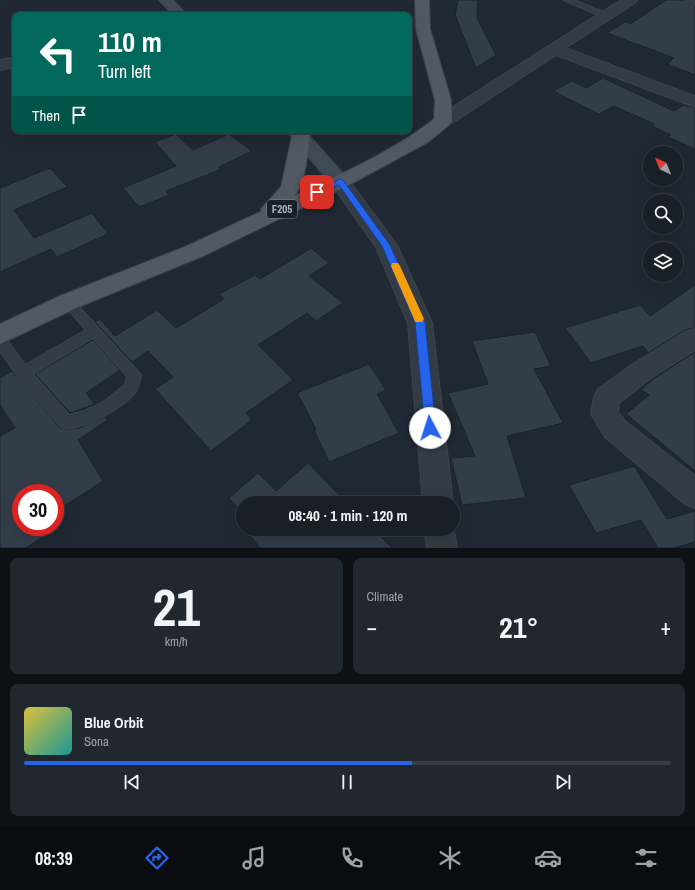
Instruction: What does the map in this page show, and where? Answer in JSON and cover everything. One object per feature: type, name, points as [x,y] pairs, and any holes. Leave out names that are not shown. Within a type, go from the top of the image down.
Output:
[{"type":"main road","points":[[422,0],[423,29],[443,100],[443,121]]},
{"type":"main road","name":"F205","points":[[0,335],[68,302],[195,251],[261,218],[340,182],[422,138],[443,121]]},
{"type":"main road","points":[[261,218],[290,189],[295,171],[298,134]]},
{"type":"street","points":[[166,0],[176,12]]},
{"type":"street","points":[[443,121],[630,0]]},
{"type":"street","points":[[554,49],[695,102]]},
{"type":"street","points":[[0,66],[12,63]]},
{"type":"street","points":[[299,134],[340,182],[386,245],[420,322],[437,496]]},
{"type":"street","points":[[695,338],[642,371],[607,397],[604,414],[615,429],[695,494]]},
{"type":"street","points":[[441,536],[442,548]]},
{"type":"lane","points":[[568,0],[606,15]]},
{"type":"lane","points":[[690,0],[695,2]]},
{"type":"lane","points":[[0,341],[23,373],[66,422],[87,417],[107,407],[131,388],[134,375],[68,302]]},
{"type":"lane","points":[[23,373],[95,331]]},
{"type":"building","points":[[458,0],[478,0],[477,18],[496,55],[476,68],[455,15]]},
{"type":"building","points":[[666,0],[685,0],[695,6],[695,75],[667,64],[674,58],[607,33],[625,22],[630,24]]},
{"type":"building","points":[[603,78],[674,111],[684,105],[695,108],[695,149],[668,137],[671,135],[652,126],[654,124],[614,106],[599,114],[553,91],[572,81],[586,88]]},
{"type":"building","points":[[176,134],[193,150],[229,134],[252,151],[219,167],[222,169],[166,191],[169,195],[139,207],[123,188],[176,166],[155,142]]},
{"type":"building","points":[[50,168],[67,187],[14,210],[34,238],[92,213],[108,234],[57,257],[51,249],[0,272],[0,188]]},
{"type":"building","points":[[311,248],[329,263],[309,276],[343,303],[316,321],[307,313],[258,345],[293,380],[246,413],[252,420],[211,451],[155,389],[173,377],[148,351],[132,362],[95,322],[100,319],[115,336],[157,310],[176,328],[224,299],[219,294],[255,275],[260,279]]},
{"type":"building","points":[[695,285],[695,328],[685,330],[648,353],[643,346],[591,363],[565,328],[640,305],[650,316]]},
{"type":"building","points":[[535,332],[551,366],[534,369],[563,423],[507,436],[526,498],[462,505],[451,458],[475,456],[448,393],[488,384],[472,341]]},
{"type":"building","points":[[93,340],[120,370],[86,393],[95,404],[70,413],[35,374]]},
{"type":"building","points":[[695,352],[695,471],[626,414],[649,395],[641,390],[653,379]]},
{"type":"building","points":[[369,364],[386,390],[377,394],[399,433],[329,462],[314,430],[316,429],[297,393]]},
{"type":"building","points":[[12,371],[60,428],[79,428],[105,417],[108,420],[78,440],[103,481],[64,506],[64,484],[12,484],[12,536],[44,536],[26,548],[0,548],[0,436],[15,428],[0,405],[0,378]]},
{"type":"building","points":[[308,463],[340,496],[236,496],[236,506],[229,498],[258,473],[276,491]]},
{"type":"building","points":[[634,466],[667,519],[695,511],[695,542],[674,548],[658,548],[641,520],[596,533],[569,485]]},
{"type":"building","points":[[250,536],[380,536],[392,548],[260,548]]},
{"type":"slow traffic","points":[[395,266],[419,319]]},
{"type":"route","points":[[317,192],[340,182],[386,245],[420,322],[430,428]]}]
